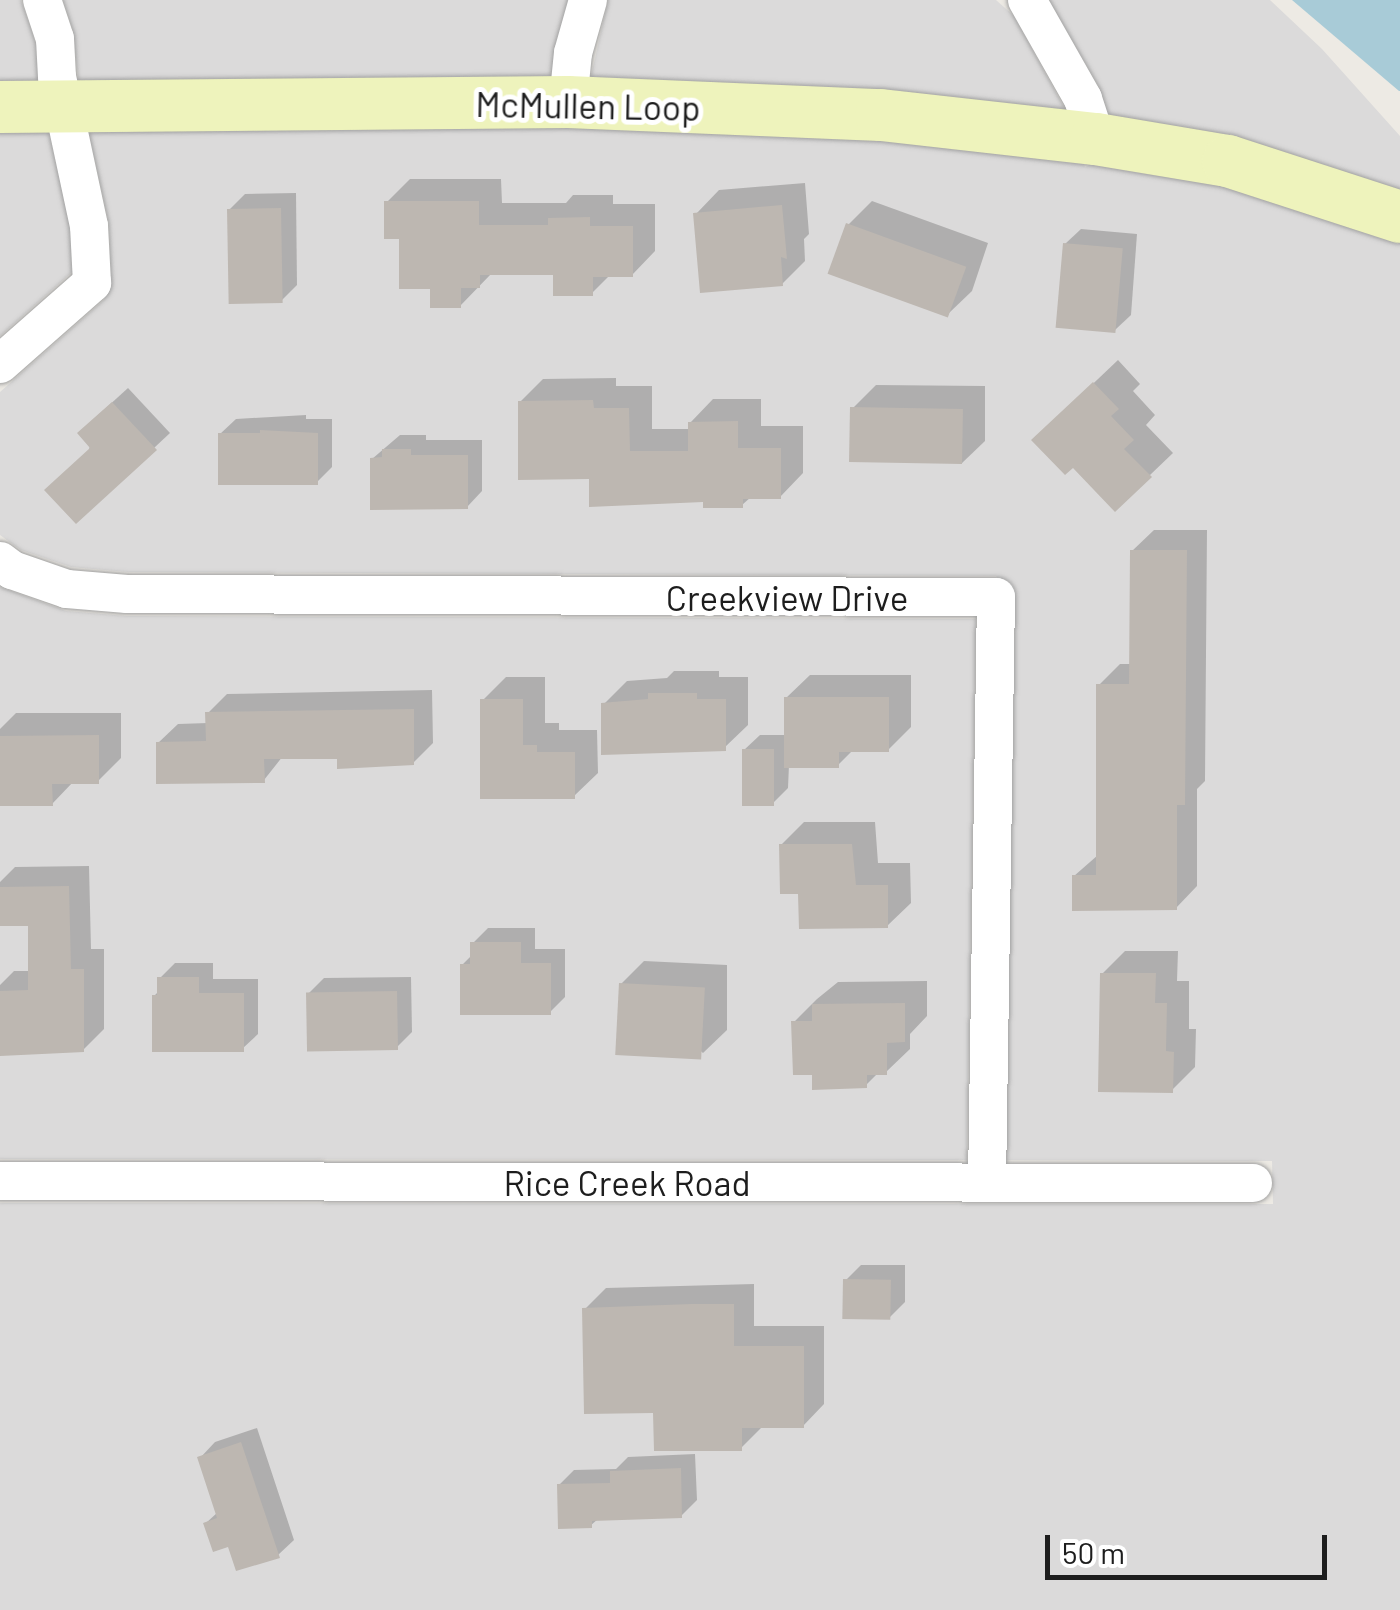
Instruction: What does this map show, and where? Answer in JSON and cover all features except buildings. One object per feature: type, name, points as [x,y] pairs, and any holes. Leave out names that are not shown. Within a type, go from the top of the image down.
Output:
[{"type":"street","points":[[0,364],[92,283],[90,226],[64,108],[55,39],[42,0]]},
{"type":"street","points":[[568,102],[573,53],[588,0]]},
{"type":"street","points":[[1027,0],[1083,99],[1096,139]]},
{"type":"street","name":"McMullen Loop","points":[[0,107],[568,102],[864,114],[1096,139],[1228,161],[1391,214]]},
{"type":"street","name":"Creekview Drive","points":[[0,561],[12,570],[67,589],[127,594],[996,597],[987,1182]]},
{"type":"street","name":"Rice Creek Road","points":[[0,1181],[1253,1183]]},
{"type":"shaded area","points":[[0,0],[21,0],[36,44],[39,85],[0,85]]},
{"type":"shaded area","points":[[63,0],[568,0],[550,81],[79,85],[73,31]]},
{"type":"shaded area","points":[[608,0],[996,0],[1014,16],[1067,113],[590,81]]},
{"type":"shaded area","points":[[1049,0],[1270,0],[1322,49],[1400,136],[1400,194],[1110,119],[1099,87]]},
{"type":"shaded area","points":[[567,124],[794,131],[1082,159],[1085,167],[1098,161],[1224,183],[1400,240],[1400,1610],[0,1610],[0,1203],[1273,1204],[1272,1161],[1006,1160],[1015,598],[996,576],[128,572],[71,567],[21,550],[0,535],[0,392],[104,300],[111,281],[109,224],[88,129]]},
{"type":"shaded area","points":[[0,129],[48,129],[71,228],[72,272],[0,336]]},
{"type":"shaded area","points":[[0,587],[66,611],[127,616],[976,619],[967,1160],[0,1159]]},
{"type":"water","points":[[1292,0],[1400,0],[1400,91],[1399,91]]}]
